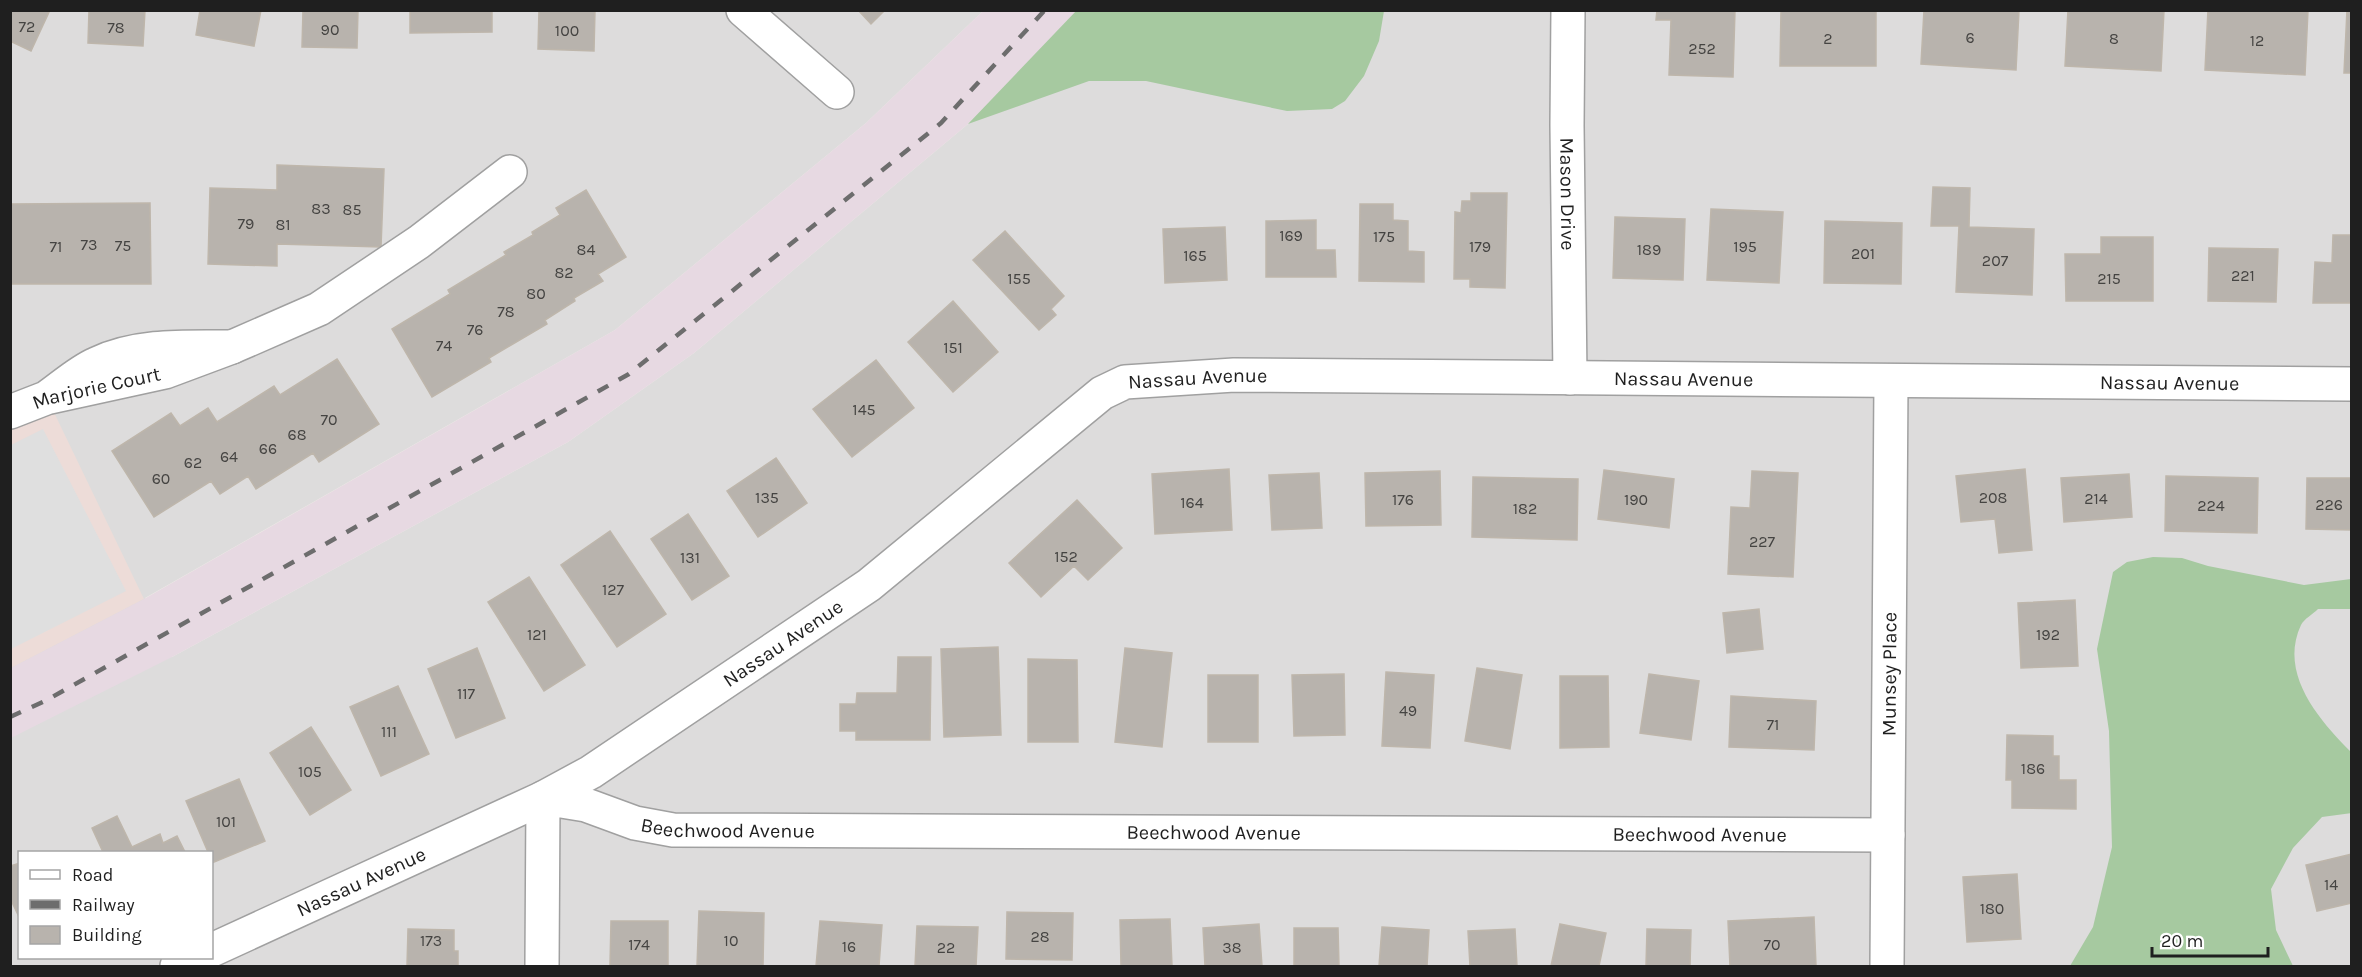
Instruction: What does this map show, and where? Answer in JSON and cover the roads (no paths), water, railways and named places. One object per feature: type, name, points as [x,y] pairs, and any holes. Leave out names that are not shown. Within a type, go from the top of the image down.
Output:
[{"type":"street","points":[[743,10],[837,92]]},
{"type":"street","name":"Mason Drive","points":[[1568,10],[1570,378]]},
{"type":"street","name":"Marjorie Court","points":[[46,398],[165,372],[260,336],[319,309],[419,242],[510,172]]},
{"type":"street","name":"Nassau Avenue","points":[[213,950],[543,798],[591,772],[869,585],[1102,393],[1125,382],[1234,375],[2352,384]]},
{"type":"street","name":"Munsey Place","points":[[1887,966],[1891,381]]},
{"type":"street","points":[[10,395],[46,398]]},
{"type":"street","points":[[10,412],[46,398]]},
{"type":"street","points":[[542,966],[543,798]]},
{"type":"street","name":"Beechwood Avenue","points":[[543,798],[586,805],[635,823],[673,830],[1888,835]]},
{"type":"street","points":[[177,966],[192,959]]},
{"type":"railway","points":[[10,717],[45,701],[629,374],[941,123],[1045,10]]}]
